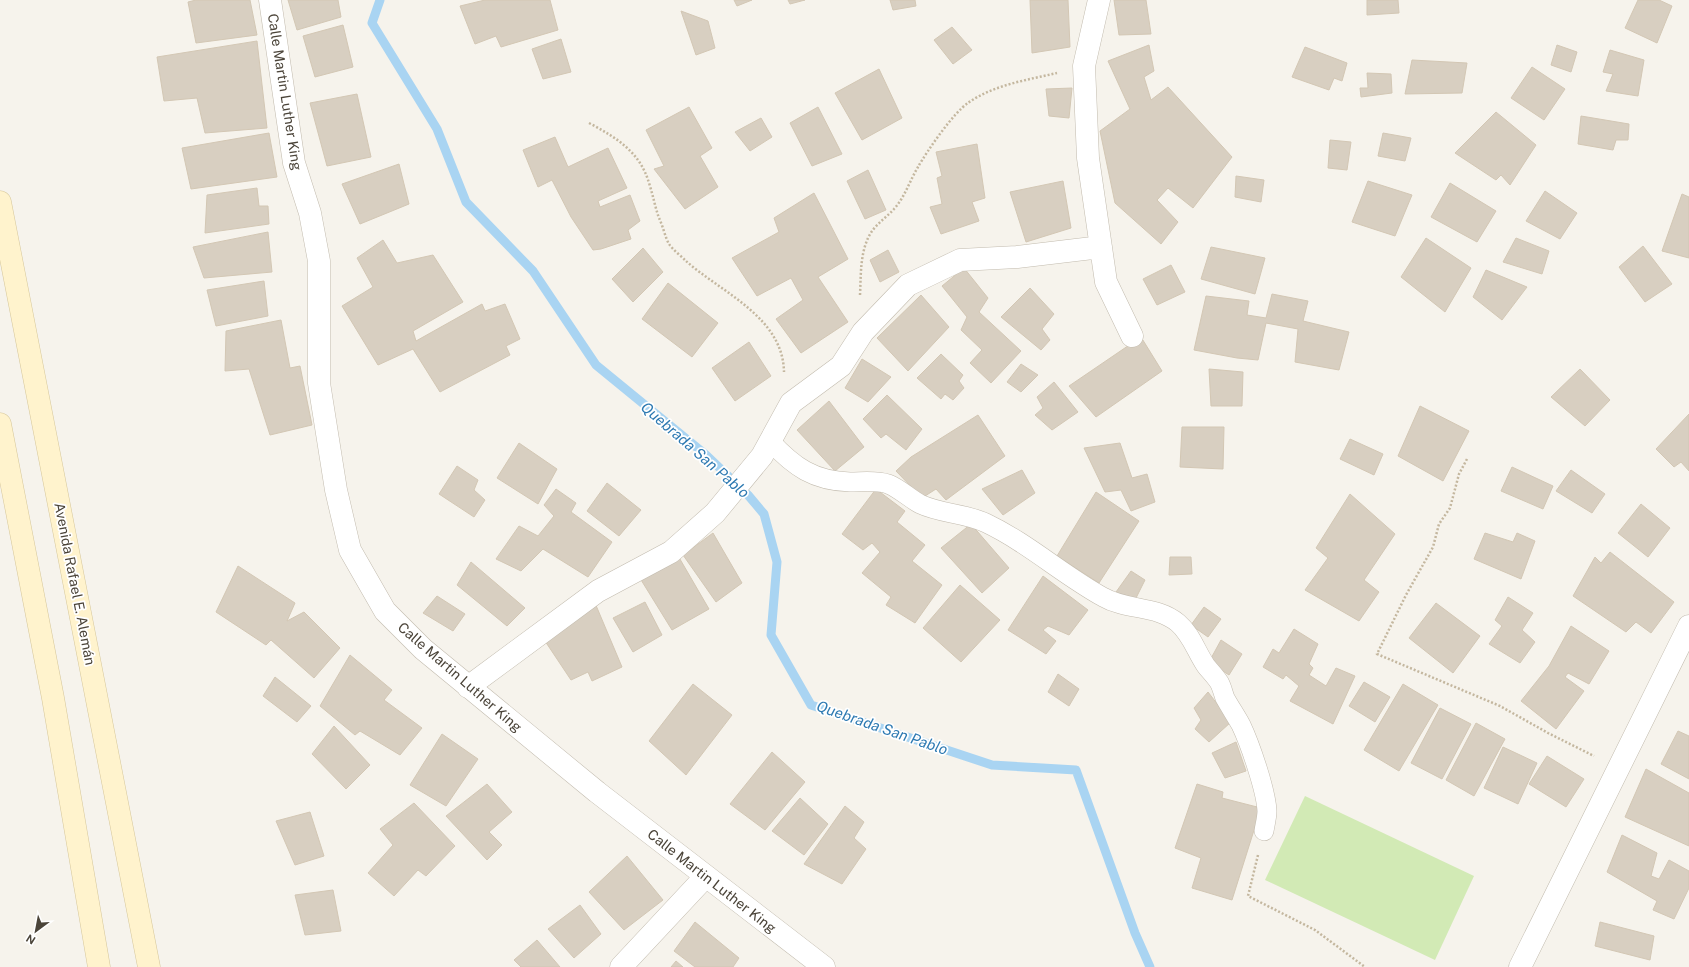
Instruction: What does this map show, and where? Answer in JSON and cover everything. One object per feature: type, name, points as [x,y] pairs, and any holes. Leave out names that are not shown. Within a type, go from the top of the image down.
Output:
[{"type":"main road","name":"Avenida Rafael E. Alemán","points":[[0,202],[150,967]]},
{"type":"main road","points":[[0,424],[53,698],[99,967]]},
{"type":"street","name":"Calle Martin Luther King","points":[[270,0],[294,163],[310,213],[319,262],[319,383],[336,490],[350,550],[384,611],[422,648],[597,792],[824,967]]},
{"type":"street","points":[[1099,0],[1084,66],[1088,158],[1106,282],[1132,336]]},
{"type":"street","points":[[468,687],[598,591],[671,552],[715,513],[752,470],[791,404],[841,366],[862,332],[908,285],[960,260],[1017,257],[1101,247]]},
{"type":"street","points":[[1520,967],[1689,626]]},
{"type":"street","points":[[621,967],[706,876]]},
{"type":"lane","points":[[770,441],[782,455],[812,475],[824,480],[838,482],[879,481],[890,485],[919,504],[937,511],[968,517],[986,523],[1008,535],[1104,598],[1128,607],[1159,612],[1177,622],[1188,634],[1206,665],[1220,683],[1225,697],[1242,726],[1266,803],[1267,813],[1264,831]]},
{"type":"path","points":[[860,297],[859,280],[868,238],[877,224],[894,209],[918,167],[952,120],[967,103],[980,95],[996,89],[1077,66],[1084,66]]},
{"type":"path","points":[[589,123],[619,140],[639,160],[649,183],[669,244],[693,267],[727,291],[759,317],[780,348],[784,361],[784,377]]},
{"type":"path","points":[[1467,459],[1459,474],[1450,508],[1439,524],[1433,547],[1406,595],[1377,654],[1500,706],[1565,742],[1589,754],[1619,766]]},
{"type":"path","points":[[1264,831],[1248,896],[1315,930],[1365,967]]},
{"type":"green space","points":[[1305,796],[1474,876],[1435,960],[1265,880]]},
{"type":"building","points":[[196,0],[250,0],[257,35],[196,43],[188,2]]},
{"type":"building","points":[[288,0],[338,0],[341,17],[297,30]]},
{"type":"building","points":[[485,0],[550,0],[558,30],[501,47],[496,36],[475,44],[460,6]]},
{"type":"building","points":[[734,0],[752,0],[737,6]]},
{"type":"building","points":[[788,0],[805,0],[790,4]]},
{"type":"building","points":[[890,0],[915,0],[916,6],[893,10]]},
{"type":"building","points":[[1030,0],[1068,0],[1070,47],[1032,53]]},
{"type":"building","points":[[1114,0],[1146,0],[1151,34],[1119,35]]},
{"type":"building","points":[[1367,0],[1398,0],[1399,13],[1367,15]]},
{"type":"building","points":[[1638,0],[1659,0],[1672,6],[1657,43],[1625,28]]},
{"type":"building","points":[[681,11],[708,21],[715,48],[696,55]]},
{"type":"building","points":[[343,25],[353,67],[315,77],[303,36]]},
{"type":"building","points":[[952,27],[972,50],[953,64],[934,40]]},
{"type":"building","points":[[561,39],[571,72],[543,79],[532,49]]},
{"type":"building","points":[[257,41],[267,128],[205,133],[197,98],[164,101],[157,57]]},
{"type":"building","points":[[1149,45],[1154,71],[1144,77],[1151,100],[1168,87],[1232,157],[1193,208],[1168,188],[1157,200],[1178,222],[1161,244],[1115,203],[1100,131],[1130,109],[1108,61]]},
{"type":"building","points":[[1557,45],[1577,52],[1571,72],[1551,65]]},
{"type":"building","points":[[1305,47],[1347,63],[1342,81],[1334,78],[1329,90],[1292,77]]},
{"type":"building","points":[[1610,50],[1644,60],[1638,96],[1606,91],[1613,74],[1603,72]]},
{"type":"building","points":[[1412,60],[1467,63],[1462,93],[1405,94]]},
{"type":"building","points":[[1532,67],[1565,89],[1544,120],[1511,98]]},
{"type":"building","points":[[879,69],[902,118],[862,140],[835,93]]},
{"type":"building","points":[[1367,73],[1391,74],[1392,93],[1361,97],[1360,88],[1368,88]]},
{"type":"building","points":[[1072,88],[1069,118],[1049,116],[1046,89]]},
{"type":"building","points":[[357,94],[371,157],[327,166],[310,103]]},
{"type":"building","points":[[689,107],[712,148],[700,156],[718,187],[685,209],[654,169],[664,166],[646,130]]},
{"type":"building","points":[[818,107],[842,154],[812,166],[790,123]]},
{"type":"building","points":[[1496,112],[1536,145],[1510,185],[1501,175],[1496,180],[1455,153]]},
{"type":"building","points":[[1581,116],[1629,124],[1628,140],[1616,140],[1613,150],[1578,144]]},
{"type":"building","points":[[761,118],[772,137],[750,151],[735,132]]},
{"type":"building","points":[[269,133],[277,177],[191,189],[182,148]]},
{"type":"building","points":[[1383,133],[1411,138],[1405,161],[1378,156]]},
{"type":"building","points":[[555,137],[568,167],[608,148],[627,188],[598,201],[600,207],[630,195],[640,221],[628,230],[631,239],[601,249],[593,250],[571,217],[552,180],[538,187],[523,150]]},
{"type":"building","points":[[1330,140],[1351,142],[1347,170],[1328,168]]},
{"type":"building","points":[[977,144],[985,198],[972,202],[979,221],[941,234],[930,207],[942,204],[937,178],[942,176],[936,152]]},
{"type":"building","points":[[399,164],[409,204],[360,224],[342,184]]},
{"type":"building","points":[[868,170],[886,210],[865,219],[847,181]]},
{"type":"building","points":[[1236,176],[1264,180],[1261,202],[1235,197]]},
{"type":"building","points":[[1063,181],[1071,228],[1026,242],[1010,192]]},
{"type":"building","points":[[1368,181],[1412,195],[1395,236],[1352,222]]},
{"type":"building","points":[[1450,183],[1496,211],[1477,242],[1431,217]]},
{"type":"building","points":[[257,188],[259,206],[268,206],[269,224],[205,233],[207,195]]},
{"type":"building","points":[[1545,191],[1577,213],[1560,239],[1526,221]]},
{"type":"building","points":[[814,193],[848,259],[818,277],[848,322],[801,353],[776,319],[803,300],[791,278],[757,296],[732,258],[779,232],[774,218]]},
{"type":"building","points":[[1682,194],[1689,197],[1689,258],[1662,251]]},
{"type":"building","points":[[268,232],[272,272],[204,278],[193,247]]},
{"type":"building","points":[[1426,238],[1471,268],[1445,312],[1401,277]]},
{"type":"building","points":[[1516,238],[1549,251],[1542,274],[1503,262]]},
{"type":"building","points":[[383,240],[397,263],[433,255],[463,302],[413,331],[416,341],[482,304],[485,311],[505,304],[520,339],[506,346],[510,355],[440,392],[413,349],[378,365],[342,306],[373,287],[357,258]]},
{"type":"building","points":[[1643,246],[1672,284],[1645,302],[1619,267]]},
{"type":"building","points":[[1211,247],[1265,258],[1255,294],[1201,279]]},
{"type":"building","points":[[643,248],[663,272],[633,302],[612,279]]},
{"type":"building","points":[[888,250],[899,272],[880,282],[870,260]]},
{"type":"building","points":[[1171,265],[1185,292],[1157,305],[1143,279]]},
{"type":"building","points":[[964,268],[988,298],[979,312],[1021,351],[991,383],[970,363],[982,350],[961,330],[967,317],[942,286]]},
{"type":"building","points":[[1486,270],[1527,287],[1502,320],[1473,297]]},
{"type":"building","points":[[264,281],[268,316],[216,326],[207,290]]},
{"type":"building","points":[[668,283],[718,323],[692,357],[642,319]]},
{"type":"building","points":[[1030,288],[1054,314],[1042,329],[1050,340],[1041,350],[1001,317]]},
{"type":"building","points":[[1272,294],[1308,301],[1303,321],[1349,332],[1339,370],[1295,362],[1298,329],[1266,323],[1258,360],[1237,358],[1194,350],[1206,296],[1249,301],[1247,315],[1266,318]]},
{"type":"building","points":[[921,295],[949,327],[908,371],[877,338]]},
{"type":"building","points":[[281,320],[290,368],[300,366],[312,425],[270,435],[249,369],[225,371],[226,331]]},
{"type":"building","points":[[1141,337],[1162,371],[1096,417],[1069,386]]},
{"type":"building","points":[[749,342],[771,376],[735,401],[712,368]]},
{"type":"building","points":[[941,354],[963,375],[959,381],[964,388],[953,400],[945,394],[941,399],[917,378]]},
{"type":"building","points":[[862,359],[891,377],[868,402],[845,388]]},
{"type":"building","points":[[1021,364],[1038,375],[1021,392],[1007,382]]},
{"type":"building","points":[[1209,369],[1243,372],[1242,406],[1211,406]]},
{"type":"building","points":[[1580,369],[1610,400],[1585,426],[1551,397]]},
{"type":"building","points":[[1054,382],[1078,412],[1052,430],[1035,415],[1043,408],[1037,397]]},
{"type":"building","points":[[887,395],[922,429],[906,450],[886,434],[881,438],[863,419]]},
{"type":"building","points":[[829,401],[864,447],[835,471],[797,430]]},
{"type":"building","points":[[1420,406],[1469,431],[1443,481],[1398,456]]},
{"type":"building","points":[[1689,414],[1689,471],[1681,462],[1674,467],[1656,449]]},
{"type":"building","points":[[978,415],[1005,456],[946,500],[936,489],[922,498],[896,471],[911,457]]},
{"type":"building","points":[[1182,427],[1224,427],[1223,469],[1180,467]]},
{"type":"building","points":[[1350,439],[1383,454],[1374,475],[1340,459]]},
{"type":"building","points":[[519,443],[557,469],[538,504],[497,478]]},
{"type":"building","points":[[1120,443],[1132,478],[1147,474],[1155,502],[1131,511],[1121,490],[1105,492],[1084,448]]},
{"type":"building","points":[[457,466],[478,480],[474,490],[485,500],[474,517],[439,494]]},
{"type":"building","points":[[1512,467],[1553,486],[1543,509],[1501,491]]},
{"type":"building","points":[[1022,470],[1035,493],[1003,515],[982,489]]},
{"type":"building","points":[[1571,470],[1605,494],[1592,513],[1556,491]]},
{"type":"building","points":[[607,483],[641,510],[619,536],[587,511]]},
{"type":"building","points":[[556,489],[576,503],[571,512],[612,542],[588,577],[543,549],[521,571],[496,559],[519,526],[538,536],[554,516],[544,505]]},
{"type":"building","points":[[876,489],[905,511],[897,522],[925,545],[912,561],[942,585],[915,623],[886,605],[891,597],[862,573],[880,552],[872,543],[863,550],[842,534]]},
{"type":"building","points":[[1096,492],[1139,521],[1099,583],[1057,556]]},
{"type":"building","points":[[1350,494],[1395,534],[1364,580],[1379,592],[1359,621],[1305,590],[1328,558],[1316,548]]},
{"type":"building","points":[[1641,504],[1670,528],[1648,557],[1618,533]]},
{"type":"building","points":[[971,524],[1009,568],[982,593],[941,548]]},
{"type":"building","points":[[713,533],[742,583],[716,602],[683,555]]},
{"type":"building","points":[[1485,533],[1513,542],[1517,533],[1535,541],[1521,579],[1474,559]]},
{"type":"building","points":[[1610,552],[1674,602],[1651,633],[1636,622],[1626,632],[1573,596],[1595,557],[1601,563]]},
{"type":"building","points":[[677,554],[709,609],[672,630],[638,575]]},
{"type":"building","points":[[1170,557],[1191,557],[1192,574],[1169,575]]},
{"type":"building","points":[[471,562],[525,608],[507,626],[457,585]]},
{"type":"building","points":[[238,566],[295,603],[287,621],[304,612],[340,648],[314,678],[271,640],[266,645],[216,612]]},
{"type":"building","points":[[1131,571],[1145,580],[1134,602],[1116,592]]},
{"type":"building","points":[[1043,576],[1088,610],[1069,635],[1048,626],[1043,630],[1056,641],[1046,654],[1008,630]]},
{"type":"building","points":[[960,585],[1000,620],[961,662],[923,628]]},
{"type":"building","points":[[437,596],[465,614],[453,631],[423,613]]},
{"type":"building","points":[[1508,597],[1533,613],[1522,630],[1535,642],[1520,663],[1489,644],[1502,626],[1495,620]]},
{"type":"building","points":[[645,602],[662,635],[633,652],[613,618]]},
{"type":"building","points":[[595,603],[622,667],[592,681],[588,672],[571,680],[543,638]]},
{"type":"building","points":[[1436,603],[1480,636],[1453,673],[1409,638]]},
{"type":"building","points":[[1204,607],[1221,619],[1208,637],[1191,625]]},
{"type":"building","points":[[1571,626],[1609,651],[1589,684],[1568,673],[1565,677],[1584,691],[1556,729],[1521,701],[1549,666]]},
{"type":"building","points":[[1294,629],[1318,644],[1309,664],[1313,668],[1309,675],[1326,686],[1336,668],[1355,676],[1333,724],[1290,701],[1299,686],[1286,675],[1283,679],[1263,667],[1273,649],[1279,653]]},
{"type":"building","points":[[1221,640],[1242,654],[1229,675],[1209,662]]},
{"type":"building","points":[[350,655],[392,690],[384,700],[422,728],[400,755],[360,731],[355,735],[320,706]]},
{"type":"building","points":[[1058,674],[1079,689],[1069,706],[1048,692]]},
{"type":"building","points":[[275,677],[311,706],[297,722],[263,696]]},
{"type":"building","points":[[1364,682],[1390,697],[1375,722],[1349,706]]},
{"type":"building","points":[[693,684],[732,715],[686,775],[649,741]]},
{"type":"building","points":[[1403,684],[1438,705],[1399,771],[1364,750]]},
{"type":"building","points":[[1208,692],[1231,722],[1209,742],[1195,729],[1201,720],[1194,708]]},
{"type":"building","points":[[1440,708],[1471,724],[1442,779],[1411,763]]},
{"type":"building","points":[[1476,723],[1505,739],[1474,796],[1446,780]]},
{"type":"building","points":[[334,726],[370,765],[346,789],[312,754]]},
{"type":"building","points":[[1678,731],[1689,736],[1689,779],[1661,764]]},
{"type":"building","points":[[442,734],[478,759],[446,806],[410,785]]},
{"type":"building","points":[[1236,742],[1246,771],[1225,778],[1212,753]]},
{"type":"building","points":[[1503,747],[1537,763],[1518,804],[1484,788]]},
{"type":"building","points":[[772,752],[805,782],[765,830],[730,804]]},
{"type":"building","points":[[1547,756],[1584,779],[1566,807],[1529,784]]},
{"type":"building","points":[[1646,769],[1689,793],[1689,846],[1625,817]]},
{"type":"building","points":[[487,784],[512,812],[489,832],[502,845],[487,860],[446,816]]},
{"type":"building","points":[[1197,784],[1223,792],[1222,798],[1261,808],[1232,900],[1192,888],[1201,858],[1175,848]]},
{"type":"building","points":[[800,798],[828,824],[804,855],[772,831]]},
{"type":"building","points":[[414,803],[455,846],[426,876],[418,870],[394,896],[368,873],[393,845],[380,829]]},
{"type":"building","points":[[845,806],[864,822],[854,838],[866,849],[842,884],[804,864]]},
{"type":"building","points":[[310,812],[324,856],[295,865],[276,821]]},
{"type":"building","points":[[1622,835],[1657,853],[1651,876],[1659,879],[1669,860],[1689,871],[1689,888],[1674,919],[1653,910],[1657,901],[1607,872]]},
{"type":"building","points":[[627,856],[663,900],[624,930],[589,892]]},
{"type":"building","points":[[333,890],[341,931],[305,935],[295,895]]},
{"type":"building","points":[[580,905],[601,934],[574,958],[548,929]]},
{"type":"building","points":[[695,922],[739,958],[733,967],[695,967],[674,951]]},
{"type":"building","points":[[1600,922],[1654,936],[1650,960],[1595,946]]},
{"type":"building","points":[[537,940],[560,967],[521,967],[514,960]]},
{"type":"building","points":[[676,961],[683,967],[671,967]]},
{"type":"waterway","name":"Quebrada San Pablo","points":[[380,0],[372,23],[437,129],[466,202],[533,271],[596,365],[706,455],[748,495],[764,514],[777,562],[771,635],[811,705],[992,765],[1076,770],[1135,933],[1150,967]]}]
